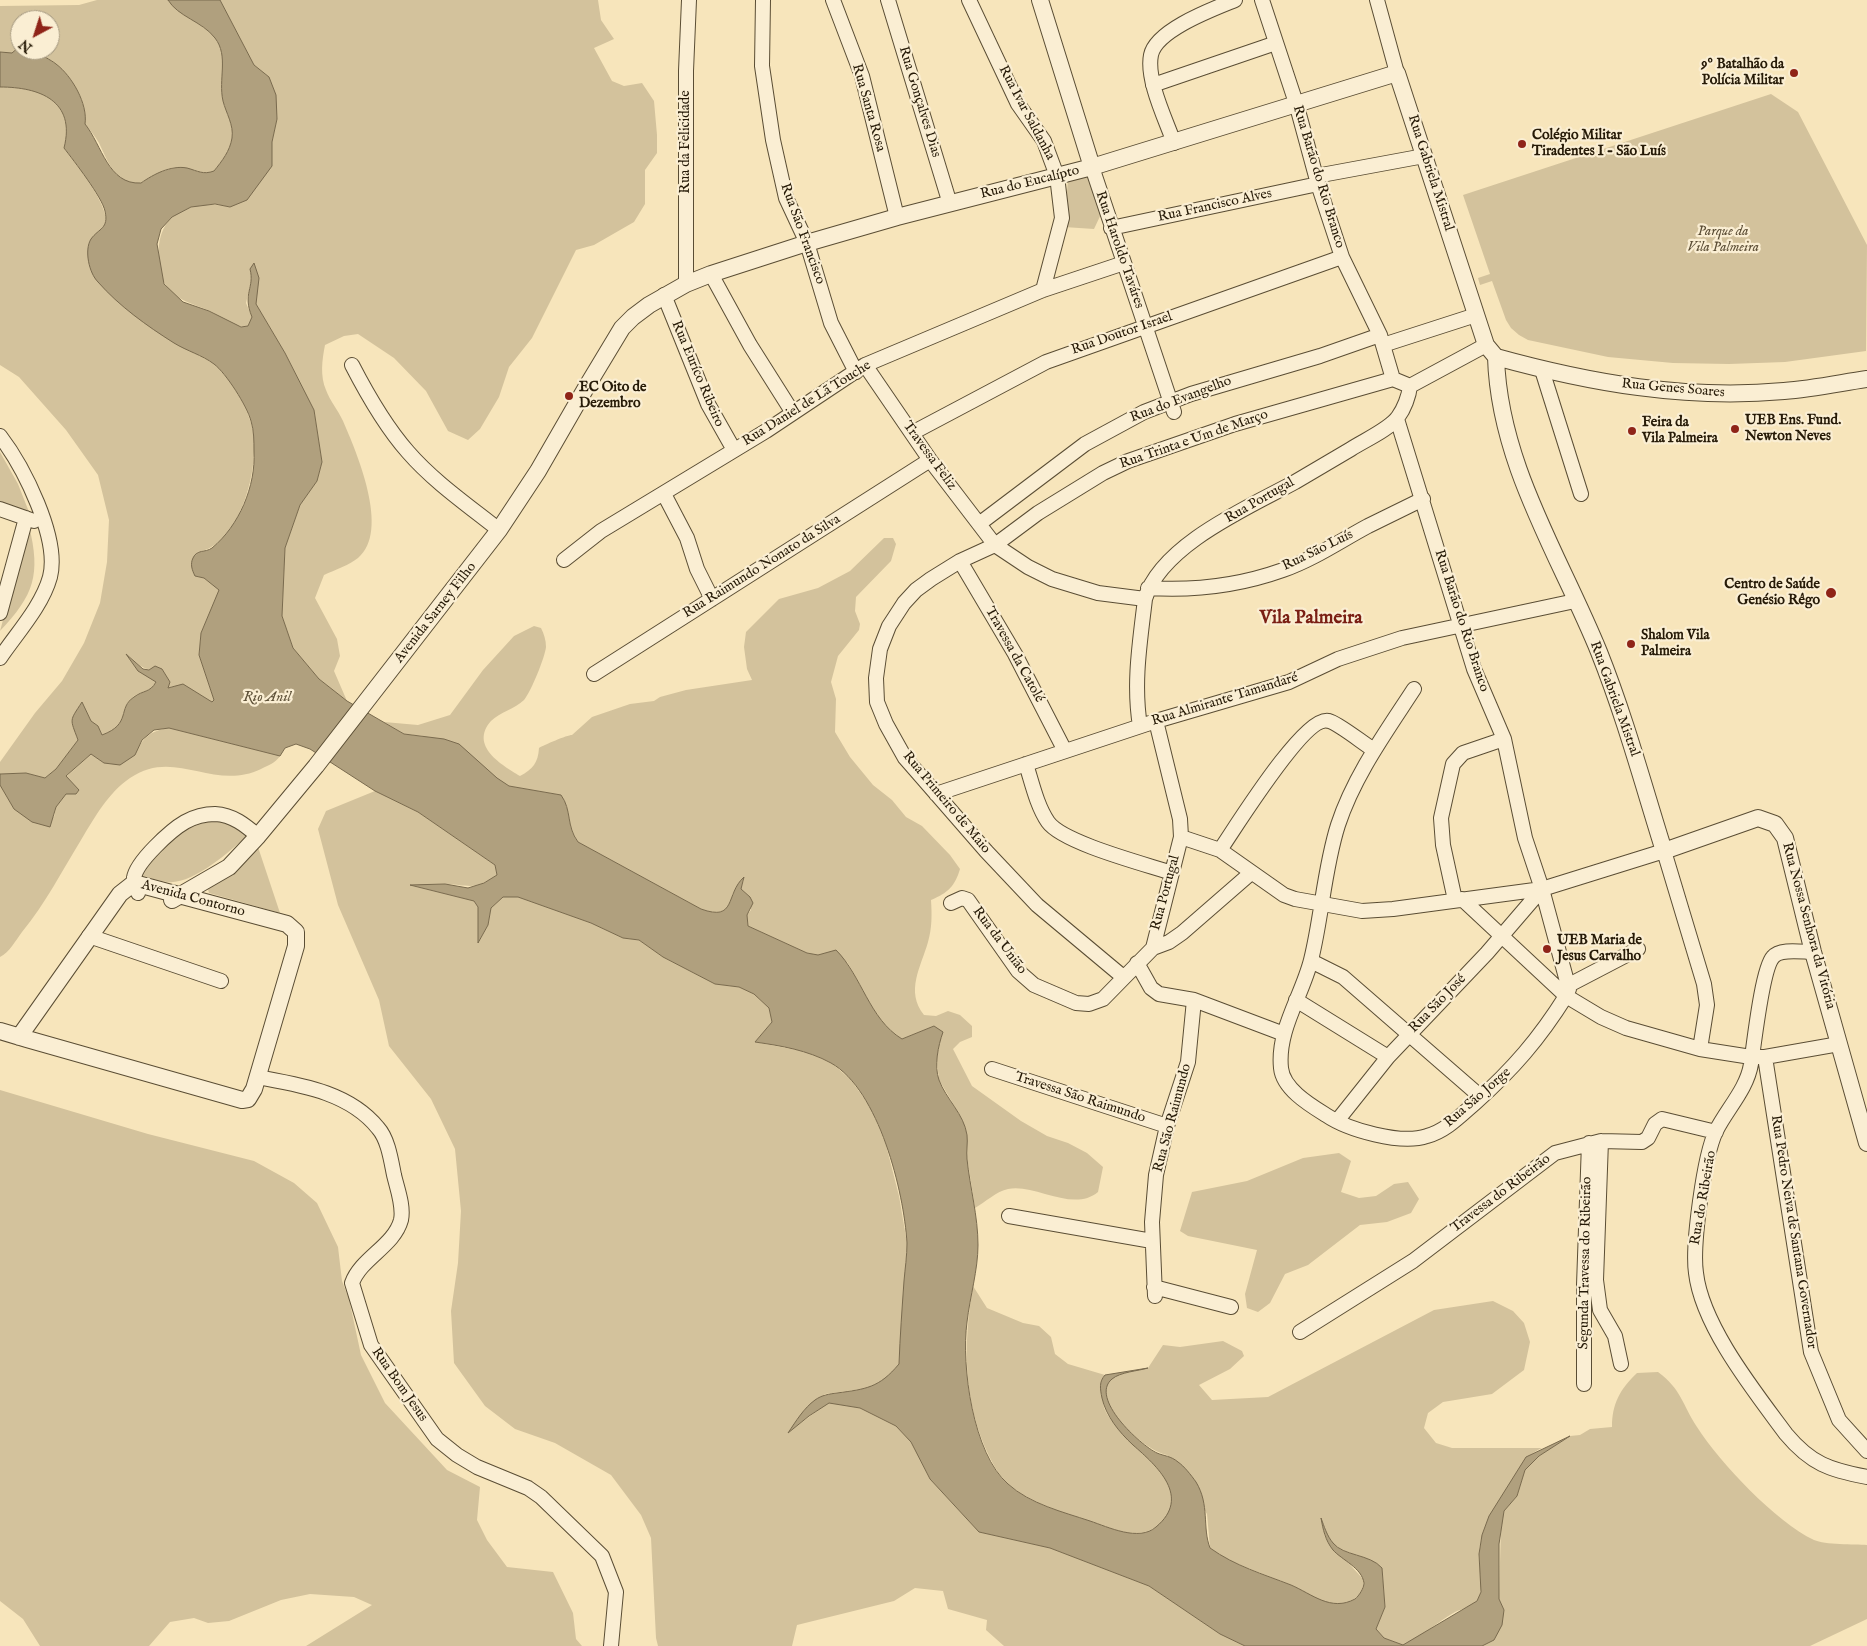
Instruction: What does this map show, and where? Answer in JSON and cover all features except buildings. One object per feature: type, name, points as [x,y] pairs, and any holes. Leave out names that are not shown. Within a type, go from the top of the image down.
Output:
[{"type":"street","name":"Rua da Felicidade","points":[[686,284],[688,0]]},
{"type":"street","name":"Rua São Francisco","points":[[763,0],[762,66],[773,140],[786,198],[807,243],[831,323],[861,369]]},
{"type":"street","name":"Rua Santa Rosa","points":[[833,0],[862,76],[898,217]]},
{"type":"street","name":"Rua Gonçalves Dias","points":[[888,0],[950,204]]},
{"type":"street","name":"Rua Ivar Saldanha","points":[[969,0],[1018,104],[1044,142],[1057,176],[1062,218],[1043,290]]},
{"type":"street","name":"Rua Haroldo Taváres","points":[[1040,0],[1111,228],[1172,408]]},
{"type":"street","points":[[1174,144],[1153,85],[1150,64],[1151,53],[1161,39],[1204,14],[1235,0]]},
{"type":"street","name":"Rua Barão do Rio Branco","points":[[1262,0],[1296,102],[1317,180],[1342,257],[1381,340],[1394,379]]},
{"type":"street","name":"Rua Gabriela Mistral","points":[[1377,0],[1397,72],[1424,156],[1476,315],[1491,351],[1499,397],[1519,472],[1598,651],[1619,705],[1664,851],[1704,984],[1707,1006],[1700,1049]]},
{"type":"street","points":[[1153,85],[1276,43]]},
{"type":"street","name":"Rua do Eucalípto","points":[[664,295],[711,274],[807,243],[898,217],[1092,168],[1174,144],[1296,102],[1397,72]]},
{"type":"street","name":"Rua Francisco Alves","points":[[1111,228],[1424,156]]},
{"type":"street","name":"Rua Doutor Israel","points":[[912,433],[1046,362],[1342,257]]},
{"type":"street","name":"Rua Daniel de Lã Touche","points":[[564,560],[601,531],[664,494],[861,369],[1043,290],[1124,263]]},
{"type":"street","points":[[711,274],[750,345],[793,413]]},
{"type":"street","name":"Rua Euríco Ribeiro","points":[[664,295],[708,404],[734,450]]},
{"type":"street","name":"Avenida Sarney Filho","points":[[177,897],[223,872],[258,836],[316,766],[500,530],[538,471],[586,386],[622,328],[633,317],[664,295]]},
{"type":"street","name":"Rua do Evangelho","points":[[979,524],[1092,440],[1144,412],[1172,408],[1191,394],[1320,356],[1476,315]]},
{"type":"street","points":[[1394,379],[1410,386],[1491,351]]},
{"type":"street","name":"Rua Genes Soares","points":[[1491,351],[1542,370],[1626,386],[1676,392],[1728,394],[1785,391],[1867,379]]},
{"type":"street","points":[[352,364],[375,409],[408,453],[443,486],[500,530]]},
{"type":"street","name":"Travessa Feliz","points":[[861,369],[912,433],[994,545]]},
{"type":"street","points":[[1542,370],[1581,494]]},
{"type":"street","name":"Rua Trinta e Um de Março","points":[[994,545],[1075,489],[1128,461],[1235,424],[1394,379]]},
{"type":"street","name":"Rua Portugal","points":[[1147,593],[1174,557],[1222,522],[1372,436],[1397,419],[1408,397],[1410,386]]},
{"type":"street","name":"Rua Barão do Rio Branco","points":[[1397,419],[1462,625],[1474,670],[1504,740],[1524,838],[1542,889],[1567,990]]},
{"type":"street","points":[[0,436],[26,476],[44,524],[52,557],[50,577],[39,600],[4,644],[0,658]]},
{"type":"street","name":"Rua Raimundo Nonato da Silva","points":[[594,674],[817,535],[845,514],[930,460]]},
{"type":"street","points":[[664,494],[687,538],[697,569],[712,599]]},
{"type":"street","name":"Rua São Luís","points":[[994,545],[1028,567],[1052,579],[1098,593],[1147,593],[1246,581],[1284,570],[1314,557],[1423,499]]},
{"type":"street","points":[[0,509],[44,524]]},
{"type":"street","points":[[0,613],[26,518]]},
{"type":"street","name":"Rua Primeiro de Maio","points":[[994,545],[960,561],[916,590],[904,603],[889,626],[880,649],[876,678],[877,702],[886,724],[905,758],[936,794],[1038,905],[1122,976]]},
{"type":"street","name":"Travessa da Catolé","points":[[960,561],[1015,654],[1065,751]]},
{"type":"street","points":[[1140,726],[1136,699],[1136,681],[1147,593]]},
{"type":"street","name":"Rua Almirante Tamandaré","points":[[936,794],[1140,726],[1289,682],[1338,659],[1402,638],[1575,601]]},
{"type":"street","name":"Rua São Jorge","points":[[1414,689],[1374,750],[1339,824],[1321,904],[1311,961],[1284,1034],[1280,1054],[1281,1071],[1290,1086],[1312,1106],[1337,1121],[1384,1136],[1426,1137],[1437,1133],[1459,1117],[1522,1058],[1567,990]]},
{"type":"street","name":"Rua Portugal","points":[[1153,948],[1181,837],[1180,820],[1156,721]]},
{"type":"street","points":[[1220,850],[1253,799],[1298,741],[1320,722],[1330,721],[1374,750]]},
{"type":"street","points":[[1504,740],[1463,753],[1453,764],[1442,818],[1443,845],[1458,900],[1601,1017],[1626,1028],[1700,1049],[1758,1057],[1840,1044]]},
{"type":"street","points":[[1026,764],[1044,816],[1055,830],[1073,840],[1172,873]]},
{"type":"street","points":[[136,888],[136,872],[162,841],[185,822],[194,818],[205,815],[223,815],[236,818],[258,836]]},
{"type":"street","name":"Rua Nossa Senhora da Vitória","points":[[1181,837],[1220,850],[1284,895],[1362,911],[1393,909],[1542,889],[1664,851],[1758,818],[1775,824],[1785,838],[1813,952],[1867,1143]]},
{"type":"street","points":[[1122,976],[1153,948],[1169,942],[1182,934],[1251,873]]},
{"type":"street","name":"Avenida Contorno","points":[[26,1034],[93,938],[136,888],[177,897],[286,932],[292,938],[296,946],[257,1079]]},
{"type":"street","name":"Rua São José","points":[[1337,1121],[1388,1057],[1501,936],[1542,889]]},
{"type":"street","name":"Rua da União","points":[[950,903],[962,898],[968,900],[1018,971],[1034,985],[1076,1003],[1089,1004],[1102,999],[1122,976]]},
{"type":"street","points":[[93,938],[221,981]]},
{"type":"street","points":[[1567,990],[1638,949]]},
{"type":"street","name":"Rua do Ribeirão","points":[[1813,952],[1781,952],[1770,961],[1754,1032],[1758,1057],[1716,1132],[1706,1170],[1694,1250],[1696,1275],[1705,1306],[1725,1346],[1746,1379],[1797,1448],[1824,1467],[1867,1476]]},
{"type":"street","points":[[1311,961],[1343,977],[1481,1097]]},
{"type":"street","points":[[1137,963],[1154,991],[1194,1000],[1284,1034]]},
{"type":"street","name":"Rua São Raimundo","points":[[1194,1000],[1188,1062],[1167,1126],[1156,1175],[1152,1241],[1154,1291],[1231,1307]]},
{"type":"street","points":[[1296,1000],[1388,1057]]},
{"type":"street","points":[[0,1022],[26,1034]]},
{"type":"street","points":[[0,1032],[26,1034],[242,1090],[257,1079]]},
{"type":"street","name":"Rua Pedro Neiva de Santana Governador","points":[[1758,1057],[1811,1352],[1839,1420],[1867,1450]]},
{"type":"street","name":"Travessa São Raimundo","points":[[992,1069],[1167,1126]]},
{"type":"street","name":"Rua Bom Jesus","points":[[257,1079],[305,1086],[338,1097],[379,1128],[390,1154],[402,1207],[401,1220],[395,1232],[359,1269],[352,1283],[371,1345],[437,1439],[477,1467],[528,1488],[541,1497],[602,1556],[616,1592],[611,1646]]},
{"type":"street","name":"Travessa do Ribeirão","points":[[1300,1332],[1413,1261],[1556,1153],[1595,1142],[1642,1142],[1648,1138],[1655,1124],[1662,1119],[1716,1132]]},
{"type":"street","points":[[1595,1142],[1597,1294],[1600,1310],[1615,1336],[1621,1364]]},
{"type":"street","name":"Segunda Travessa do Ribeirão","points":[[1584,1384],[1584,1285],[1595,1142]]},
{"type":"street","points":[[1009,1216],[1152,1241]]},
{"type":"green space","points":[[97,0],[168,0],[178,11],[204,27],[215,38],[221,52],[223,101],[232,133],[228,152],[214,171],[199,172],[177,167],[134,184],[120,179],[110,165],[97,140],[85,124],[84,108],[78,91],[62,69],[51,60],[60,60],[60,10],[10,10],[10,53],[0,52],[0,6],[79,5]]},
{"type":"green space","points":[[220,0],[598,0],[601,20],[614,39],[594,48],[612,81],[624,86],[642,83],[654,101],[657,153],[645,170],[645,204],[634,222],[594,245],[576,250],[532,338],[509,367],[499,397],[480,429],[468,440],[448,431],[426,391],[394,358],[358,334],[344,336],[325,345],[322,368],[324,385],[343,421],[355,451],[368,491],[371,511],[371,529],[367,546],[354,561],[324,575],[315,598],[337,639],[340,656],[334,671],[347,701],[319,679],[293,648],[282,616],[285,548],[300,505],[317,481],[322,462],[314,410],[285,353],[256,304],[252,277],[246,303],[252,317],[248,326],[238,326],[180,298],[169,290],[161,276],[159,243],[163,230],[169,220],[189,208],[202,205],[230,207],[272,166],[272,142],[277,119],[269,77],[254,65]]},
{"type":"green space","points":[[0,87],[29,90],[41,94],[59,108],[64,119],[66,132],[64,148],[84,174],[98,197],[106,217],[104,227],[92,239],[196,354],[216,365],[221,371],[236,391],[244,406],[254,436],[251,476],[246,498],[237,518],[226,534],[213,546],[197,552],[195,576],[204,578],[220,590],[201,633],[199,655],[214,700],[212,702],[180,686],[168,688],[170,682],[162,669],[146,669],[128,655],[138,669],[156,682],[154,686],[133,697],[128,702],[121,721],[117,726],[102,735],[98,726],[91,722],[82,702],[75,732],[78,740],[56,769],[45,778],[26,773],[0,774],[0,762],[35,713],[62,681],[84,643],[100,603],[107,562],[109,520],[98,475],[66,430],[19,377],[0,365]]},
{"type":"green space","name":"Parque da Vila Palmeira","points":[[1771,94],[1798,112],[1867,245],[1866,351],[1785,362],[1673,363],[1608,357],[1528,340],[1511,328],[1506,320],[1492,281],[1480,285],[1478,278],[1490,274],[1463,195]]},
{"type":"green space","points":[[1091,174],[1102,212],[1094,229],[1064,227],[1068,180]]},
{"type":"green space","points":[[0,452],[18,484],[29,512],[0,503]]},
{"type":"green space","points":[[29,526],[34,558],[32,583],[21,606],[0,631]]},
{"type":"green space","points":[[884,538],[893,538],[896,544],[891,561],[856,597],[855,611],[860,624],[859,630],[838,656],[831,682],[836,699],[835,732],[850,757],[873,785],[892,800],[906,817],[922,826],[950,855],[960,869],[956,880],[950,888],[942,895],[931,900],[930,932],[916,979],[915,988],[918,1006],[924,1015],[936,1016],[948,1011],[960,1015],[972,1026],[972,1037],[960,1042],[953,1049],[972,1086],[1021,1121],[1047,1136],[1068,1143],[1087,1153],[1103,1167],[1098,1192],[1088,1198],[1077,1200],[1065,1199],[1018,1188],[1004,1190],[975,1208],[967,1157],[967,1134],[958,1112],[939,1080],[937,1061],[939,1043],[934,1026],[902,1039],[892,1032],[877,1014],[847,962],[807,953],[748,926],[747,915],[751,910],[750,897],[741,889],[744,879],[733,893],[729,907],[715,912],[701,909],[578,842],[572,830],[567,806],[561,795],[509,786],[423,736],[404,734],[384,722],[418,725],[450,715],[483,670],[514,636],[534,626],[541,628],[545,637],[546,647],[530,690],[524,700],[491,721],[485,730],[484,739],[490,754],[520,776],[534,765],[539,748],[572,735],[592,717],[630,704],[654,701],[660,697],[686,690],[752,680],[747,669],[744,647],[746,632],[779,599],[818,588],[850,571]]},
{"type":"green space","points":[[169,728],[280,756],[269,765],[243,775],[227,776],[163,767],[147,770],[130,778],[102,806],[38,910],[9,949],[0,957],[0,785],[14,809],[54,817],[56,807],[66,793],[76,794],[79,790],[66,777],[91,754],[104,763],[135,755],[144,739],[152,733]]},
{"type":"green space","points":[[375,791],[418,812],[495,865],[497,875],[477,885],[441,884],[413,886],[474,901],[478,907],[479,942],[488,925],[491,908],[503,897],[518,897],[591,923],[623,938],[639,940],[663,957],[715,984],[739,987],[754,994],[769,1008],[772,1022],[755,1042],[807,1052],[833,1064],[851,1080],[871,1108],[886,1145],[899,1196],[907,1243],[899,1364],[887,1379],[869,1388],[825,1394],[805,1409],[790,1431],[829,1402],[860,1408],[896,1426],[911,1442],[930,1479],[979,1532],[1050,1548],[1149,1586],[1220,1634],[1245,1646],[1004,1646],[986,1630],[987,1620],[948,1609],[943,1591],[915,1588],[894,1601],[797,1625],[792,1646],[658,1646],[651,1538],[641,1515],[611,1475],[555,1443],[515,1429],[485,1406],[454,1363],[451,1311],[458,1263],[461,1211],[455,1149],[431,1099],[389,1046],[379,1000],[338,905],[318,829],[326,811]]},
{"type":"green space","points":[[220,819],[237,825],[248,835],[210,866],[188,878],[177,881],[167,882],[140,875],[165,845],[174,838],[206,822]]},
{"type":"green space","points":[[257,844],[280,913],[209,893],[207,885]]},
{"type":"green space","points":[[0,1090],[148,1134],[254,1161],[294,1183],[317,1203],[338,1247],[342,1281],[349,1299],[361,1355],[385,1403],[447,1470],[480,1487],[477,1520],[487,1540],[507,1567],[553,1572],[573,1613],[576,1639],[582,1646],[306,1646],[372,1605],[354,1597],[310,1594],[281,1600],[229,1621],[208,1623],[194,1618],[170,1622],[149,1646],[40,1646],[23,1619],[0,1601]]},
{"type":"green space","points":[[1339,1153],[1351,1161],[1341,1192],[1359,1198],[1376,1196],[1394,1184],[1408,1182],[1419,1199],[1411,1213],[1387,1222],[1360,1225],[1308,1265],[1285,1274],[1270,1303],[1258,1312],[1247,1308],[1245,1294],[1257,1250],[1188,1236],[1180,1231],[1192,1192],[1247,1181],[1303,1158]]},
{"type":"green space","points":[[973,1286],[987,1308],[1023,1323],[1039,1326],[1051,1337],[1055,1354],[1068,1364],[1105,1375],[1101,1387],[1105,1410],[1113,1422],[1164,1476],[1171,1491],[1172,1505],[1164,1520],[1157,1527],[1141,1533],[1133,1533],[1107,1527],[1028,1498],[1002,1478],[980,1436],[970,1394],[967,1351]]},
{"type":"green space","points":[[1493,1301],[1513,1311],[1524,1323],[1530,1342],[1524,1370],[1492,1394],[1443,1402],[1428,1413],[1424,1428],[1436,1443],[1452,1448],[1542,1448],[1526,1459],[1486,1526],[1480,1544],[1481,1589],[1478,1599],[1403,1645],[1384,1638],[1376,1629],[1385,1607],[1382,1568],[1371,1560],[1335,1546],[1329,1538],[1322,1521],[1325,1537],[1363,1579],[1363,1587],[1360,1593],[1356,1598],[1344,1603],[1329,1603],[1318,1600],[1291,1585],[1229,1560],[1210,1548],[1207,1514],[1167,1455],[1158,1452],[1135,1437],[1115,1415],[1108,1403],[1106,1392],[1108,1382],[1115,1376],[1148,1368],[1163,1345],[1180,1347],[1223,1341],[1242,1351],[1244,1356],[1230,1369],[1199,1385],[1212,1400],[1268,1397],[1434,1310]]},
{"type":"green space","points":[[1658,1372],[1677,1391],[1707,1441],[1734,1474],[1766,1506],[1799,1531],[1819,1542],[1867,1545],[1867,1619],[1810,1646],[1482,1646],[1494,1640],[1504,1610],[1499,1599],[1501,1526],[1504,1511],[1517,1496],[1525,1470],[1539,1456],[1570,1436],[1580,1435],[1590,1429],[1612,1427],[1615,1404],[1626,1385],[1637,1373]]},
{"type":"water","name":"Rio Anil","points":[[168,0],[220,0],[254,65],[269,77],[276,95],[277,119],[272,142],[272,166],[247,200],[230,207],[215,204],[191,207],[172,217],[161,229],[157,244],[164,284],[183,302],[209,311],[241,327],[248,326],[252,317],[248,296],[251,281],[250,269],[254,263],[259,278],[256,304],[285,353],[314,410],[322,462],[317,481],[300,505],[285,548],[282,616],[293,648],[319,679],[347,701],[404,734],[444,739],[459,744],[497,778],[509,786],[561,795],[567,806],[572,830],[578,842],[701,909],[720,912],[725,909],[738,884],[744,877],[741,889],[750,897],[753,903],[747,915],[748,926],[807,953],[818,955],[836,950],[853,972],[881,1020],[902,1039],[934,1026],[943,1032],[937,1056],[937,1069],[942,1087],[959,1113],[965,1127],[967,1159],[978,1234],[977,1264],[968,1312],[966,1340],[968,1385],[972,1408],[986,1452],[996,1470],[1008,1484],[1026,1497],[1058,1511],[1123,1532],[1141,1533],[1156,1527],[1166,1516],[1171,1504],[1171,1493],[1167,1483],[1152,1462],[1118,1429],[1104,1405],[1100,1388],[1105,1375],[1148,1368],[1124,1373],[1112,1379],[1107,1387],[1107,1397],[1112,1409],[1129,1431],[1157,1453],[1173,1458],[1196,1482],[1203,1499],[1206,1532],[1210,1548],[1239,1565],[1291,1585],[1330,1603],[1338,1604],[1355,1599],[1360,1594],[1364,1585],[1360,1573],[1330,1546],[1321,1518],[1329,1537],[1337,1547],[1371,1560],[1382,1568],[1385,1607],[1376,1629],[1384,1638],[1403,1645],[1477,1601],[1481,1592],[1479,1554],[1482,1535],[1489,1516],[1526,1457],[1570,1436],[1539,1456],[1525,1470],[1517,1496],[1504,1511],[1499,1544],[1499,1599],[1504,1610],[1502,1625],[1494,1640],[1482,1646],[1245,1646],[1220,1634],[1149,1586],[1050,1548],[979,1532],[930,1479],[911,1442],[896,1426],[860,1408],[829,1403],[788,1433],[797,1419],[818,1398],[828,1394],[871,1386],[885,1378],[899,1364],[907,1243],[901,1197],[886,1144],[863,1095],[848,1076],[831,1063],[804,1052],[755,1042],[772,1022],[769,1008],[754,994],[739,987],[715,984],[663,957],[639,940],[623,938],[591,923],[518,897],[503,897],[491,908],[488,925],[478,943],[478,907],[474,901],[410,885],[445,884],[468,888],[484,883],[497,875],[495,865],[418,812],[375,791],[310,749],[296,744],[285,748],[280,756],[169,728],[154,730],[142,740],[135,755],[120,765],[104,763],[91,754],[66,776],[79,790],[76,794],[66,794],[56,807],[50,827],[32,822],[14,809],[0,785],[0,774],[26,773],[45,778],[56,769],[78,740],[72,720],[82,702],[91,721],[98,726],[102,735],[111,731],[121,721],[129,701],[154,686],[156,682],[138,671],[126,654],[143,669],[149,670],[155,666],[162,669],[170,682],[168,688],[183,684],[212,702],[214,700],[199,655],[201,633],[219,590],[204,578],[195,576],[192,562],[197,553],[212,548],[222,539],[238,517],[244,504],[249,491],[254,464],[254,436],[249,415],[241,399],[219,368],[205,358],[174,343],[144,323],[106,291],[95,278],[88,261],[88,249],[91,239],[106,221],[105,211],[93,188],[64,148],[65,119],[60,108],[41,94],[29,90],[0,87],[0,52],[10,53],[10,60],[51,60],[62,69],[78,91],[84,108],[85,124],[113,171],[121,178],[130,182],[141,183],[169,169],[181,167],[204,173],[214,171],[228,152],[232,133],[223,101],[221,52],[219,45],[210,32],[172,6]]},
{"type":"place","name":"9º Batalhão da Polícia Militar","points":[[1794,73]]},
{"type":"place","name":"Colégio Militar Tiradentes I - São Luís","points":[[1522,144]]},
{"type":"place","name":"EC Oito de Dezembro","points":[[569,396]]},
{"type":"place","name":"UEB Ens. Fund. Newton Neves","points":[[1735,429]]},
{"type":"place","name":"Feira da Vila Palmeira","points":[[1632,431]]},
{"type":"place","name":"Centro de Saúde Genésio Rêgo","points":[[1831,593]]},
{"type":"place","name":"Shalom Vila Palmeira","points":[[1631,644]]},
{"type":"place","name":"UEB Maria de Jesus Carvalho","points":[[1547,949]]},
{"type":"district","name":"Vila Palmeira","points":[[1311,619]]}]
